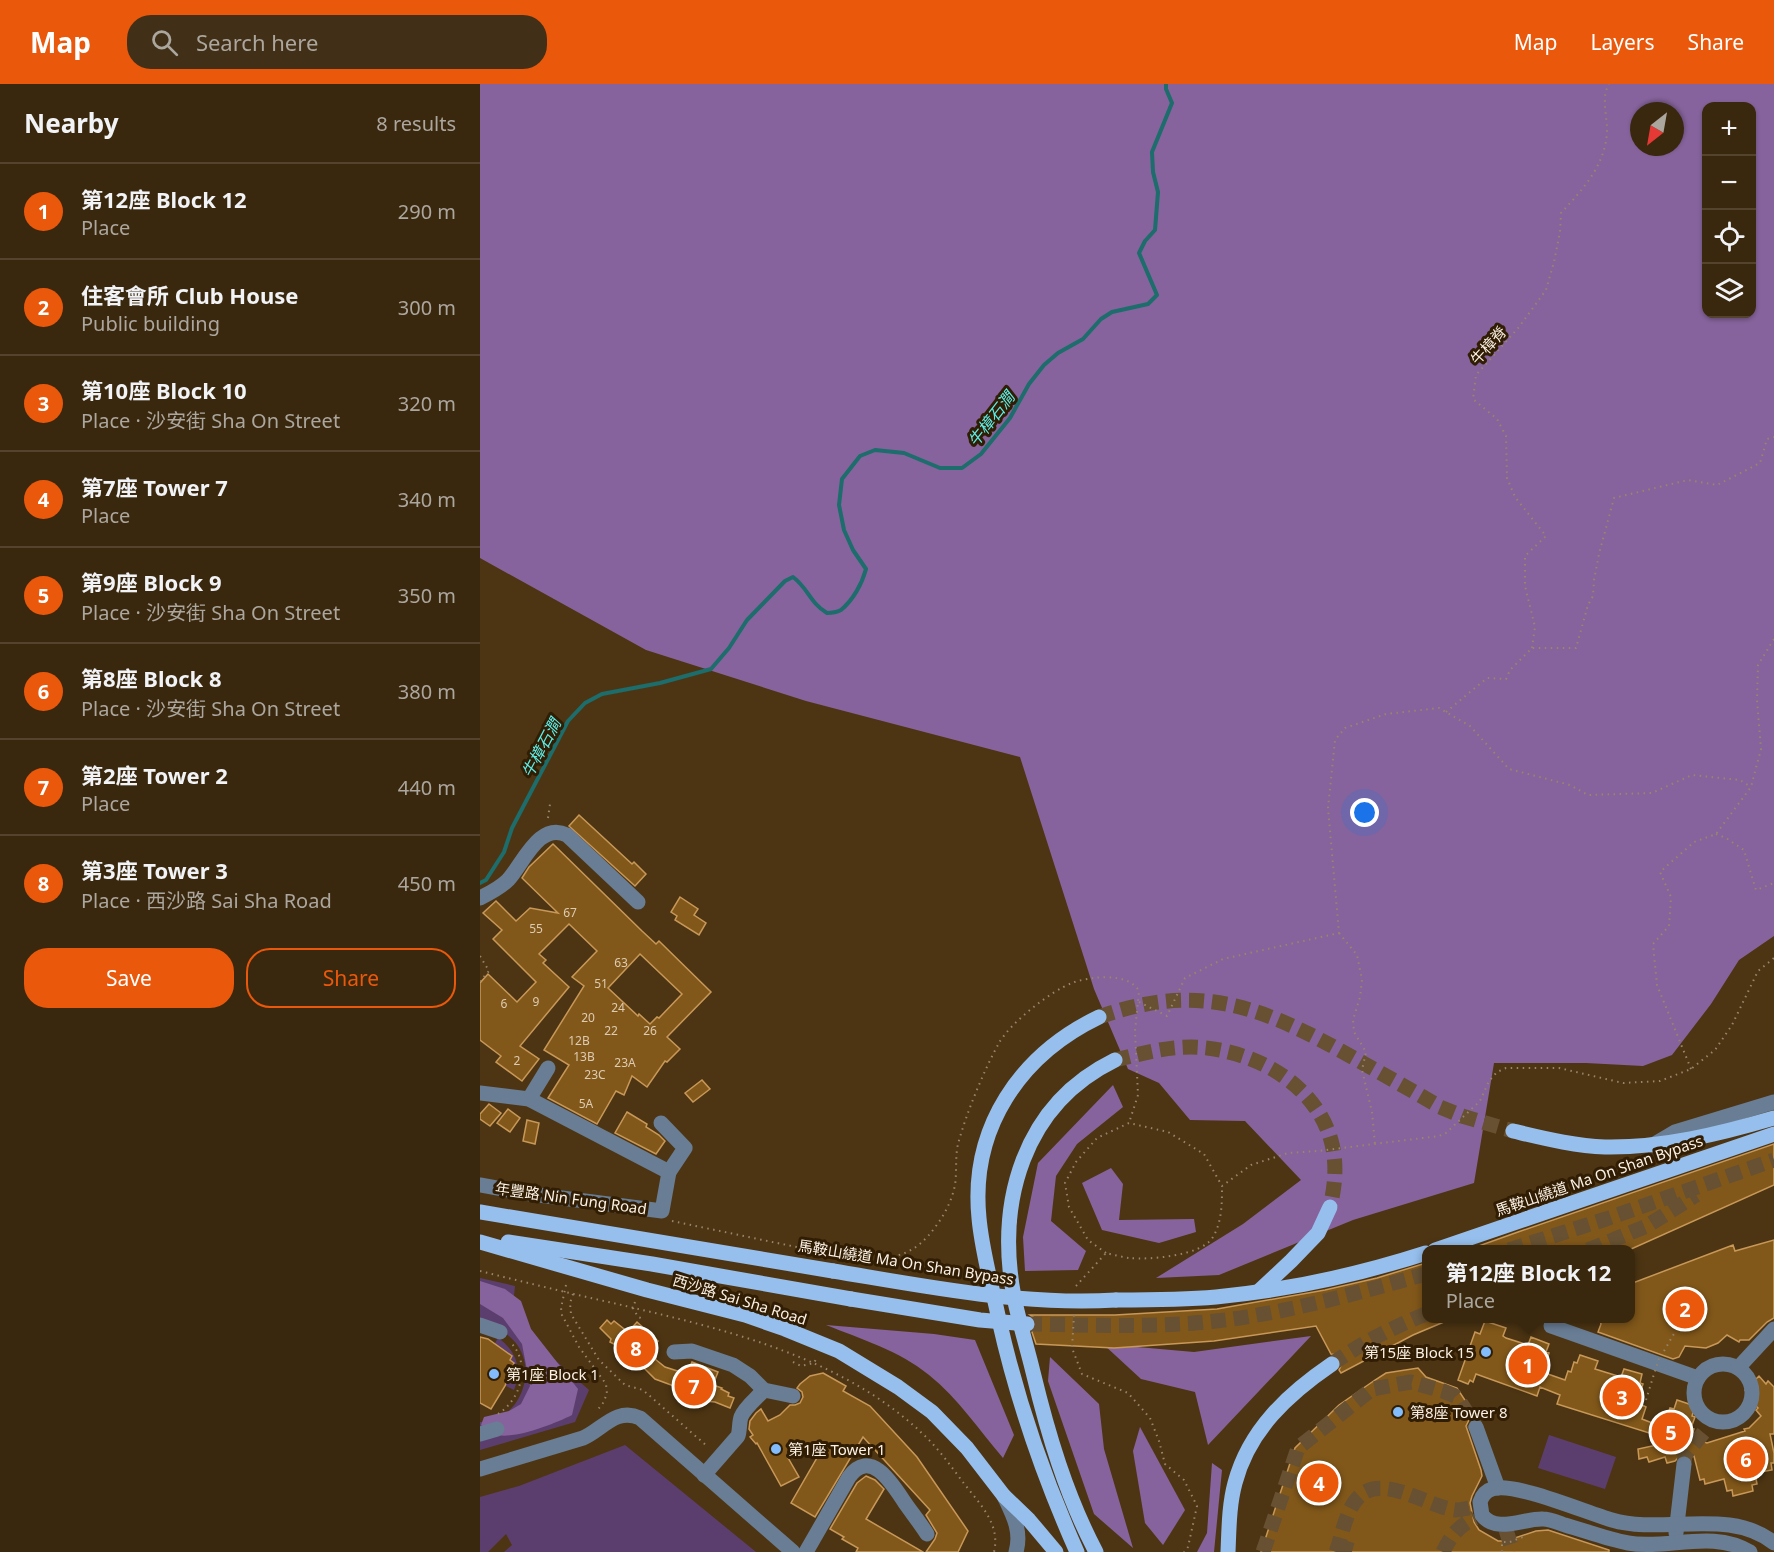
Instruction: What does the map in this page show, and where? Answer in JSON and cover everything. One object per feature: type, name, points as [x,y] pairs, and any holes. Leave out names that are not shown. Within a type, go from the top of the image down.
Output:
[{"type":"main road","points":[[1077,1552],[1051,1491],[1005,1347],[981,1237],[978,1191],[989,1132],[1012,1089],[1028,1068],[1050,1047],[1072,1031],[1099,1017]]},
{"type":"main road","points":[[1096,1552],[1070,1496],[1047,1429],[1014,1297],[1010,1269],[1010,1236],[1018,1172],[1035,1133],[1068,1091],[1090,1074],[1114,1060]]},
{"type":"main road","points":[[1514,1131],[1603,1147],[1653,1145],[1773,1123]]},
{"type":"main road","name":"馬鞍山繞道 Ma On Shan Bypass","points":[[1449,1245],[1773,1123]]},
{"type":"main road","points":[[1259,1291],[1318,1233],[1330,1207]]},
{"type":"main road","name":"馬鞍山繞道 Ma On Shan Bypass","points":[[480,1212],[929,1287],[1029,1299],[1116,1300],[1215,1297],[1308,1284],[1383,1267],[1422,1254]]},
{"type":"main road","points":[[480,1240],[652,1264],[968,1319],[1028,1324]]},
{"type":"main road","name":"西沙路 Sai Sha Road","points":[[480,1240],[647,1290],[745,1315],[839,1351],[898,1387],[932,1412],[967,1448],[1004,1497],[1029,1520],[1056,1552]]},
{"type":"main road","points":[[1228,1552],[1234,1485],[1249,1448],[1261,1428],[1276,1410],[1304,1383],[1332,1364]]},
{"type":"street","points":[[480,898],[507,881],[536,843],[547,833],[561,832],[567,835],[638,902]]},
{"type":"street","points":[[529,1099],[548,1068]]},
{"type":"street","points":[[480,1092],[529,1099],[669,1172]]},
{"type":"street","points":[[1653,1145],[1675,1132],[1774,1102]]},
{"type":"street","points":[[661,1123],[691,1152],[669,1172],[667,1216]]},
{"type":"street","name":"年豐路 Nin Fung Road","points":[[480,1185],[667,1216]]},
{"type":"street","points":[[480,1325],[500,1332]]},
{"type":"street","points":[[1551,1326],[1698,1378]]},
{"type":"street","points":[[1738,1368],[1774,1329]]},
{"type":"street","points":[[674,1352],[692,1351],[733,1365],[750,1376],[764,1390],[793,1396]]},
{"type":"street","points":[[1729,1364],[1738,1368],[1751,1382],[1752,1402],[1748,1411],[1731,1422],[1708,1426],[1694,1398],[1694,1388],[1698,1378],[1712,1366],[1729,1364]]},
{"type":"street","points":[[704,1475],[738,1436],[740,1420],[744,1412],[764,1390]]},
{"type":"street","points":[[480,1469],[574,1442],[591,1435],[610,1419],[631,1415],[640,1418],[792,1552]]},
{"type":"street","points":[[480,1434],[497,1422]]},
{"type":"street","points":[[1476,1427],[1498,1488]]},
{"type":"street","points":[[1684,1464],[1676,1524],[1676,1533],[1684,1542]]},
{"type":"street","points":[[806,1552],[849,1477],[863,1466],[875,1468],[890,1481],[927,1534]]},
{"type":"street","points":[[1750,1552],[1728,1542],[1714,1540],[1651,1545],[1629,1543],[1544,1519],[1504,1532],[1478,1512],[1481,1498],[1486,1492],[1498,1488],[1541,1496],[1628,1524],[1644,1526],[1728,1525],[1755,1531],[1774,1543]]},
{"type":"street","points":[[1004,1497],[1017,1524],[1019,1536],[1016,1552]]},
{"type":"path","name":"牛樟脊","points":[[1532,648],[1535,627],[1525,586],[1525,556],[1546,536],[1515,497],[1507,478],[1506,436],[1497,419],[1473,399],[1476,375],[1519,327],[1546,290],[1560,232],[1561,213],[1584,188],[1602,159],[1607,132],[1605,90],[1609,84]]},
{"type":"path","points":[[1446,712],[1487,678],[1506,679],[1510,670],[1532,648],[1576,648],[1588,605],[1593,596],[1599,554],[1614,498],[1688,480],[1717,485],[1760,463],[1767,439],[1774,437]]},
{"type":"path","points":[[1691,1069],[1656,985],[1653,944],[1669,926],[1671,897],[1660,872],[1694,842],[1716,834],[1751,787],[1761,749],[1758,665],[1774,639]]},
{"type":"path","points":[[1375,1144],[1372,1112],[1362,1070],[1366,1052],[1354,1032],[1353,1020],[1362,980],[1357,955],[1339,933],[1328,808],[1335,740],[1346,728],[1386,714],[1439,708],[1470,726],[1509,769],[1570,785],[1588,795],[1652,793],[1692,775],[1740,780],[1751,787]]},
{"type":"path","points":[[1716,834],[1744,850],[1756,890],[1774,883]]},
{"type":"path","points":[[1139,1002],[1167,1016],[1185,978],[1223,960],[1339,933]]},
{"type":"path","points":[[480,956],[489,971],[480,981]]},
{"type":"path","points":[[1222,1186],[1251,1165],[1288,1153],[1439,1136],[1446,1133],[1480,1101],[1489,1081],[1497,1072],[1506,1068],[1558,1068],[1623,1083],[1660,1081],[1691,1069],[1714,1050],[1732,1024],[1758,971],[1774,958]]},
{"type":"path","points":[[667,1216],[856,1259],[886,1259],[905,1255],[922,1243],[936,1227],[950,1204],[955,1185],[958,1146],[978,1089],[1000,1041],[1015,1024],[1044,999],[1082,980],[1100,977],[1118,978],[1138,989],[1139,1002],[1135,1031],[1138,1095],[1129,1123]]},
{"type":"path","points":[[1129,1123],[1168,1132],[1204,1154],[1222,1186],[1221,1212],[1213,1239],[1200,1247],[1169,1258],[1129,1258],[1106,1253],[1088,1240],[1069,1207],[1065,1183],[1076,1162],[1097,1138],[1129,1123]]},
{"type":"path","points":[[1075,1295],[1076,1284],[1106,1253]]},
{"type":"path","points":[[480,1271],[531,1284]]},
{"type":"path","points":[[566,1285],[561,1308],[562,1315],[579,1347],[606,1384],[607,1394],[592,1416]]},
{"type":"path","points":[[573,1294],[570,1303],[571,1314],[599,1360],[625,1385],[643,1390],[720,1457]]},
{"type":"path","points":[[634,1302],[633,1308],[638,1317],[644,1319]]},
{"type":"path","points":[[1075,1306],[1072,1348],[1082,1374],[1128,1394],[1150,1418],[1165,1464],[1184,1480],[1197,1506],[1188,1547],[1184,1552]]},
{"type":"path","points":[[497,1422],[519,1388],[522,1371],[522,1363],[514,1345],[499,1334],[500,1332]]},
{"type":"path","points":[[1646,1400],[1659,1358],[1675,1332]]},
{"type":"path","points":[[792,1362],[801,1366],[814,1363],[817,1357]]},
{"type":"path","points":[[1502,1552],[1504,1532]]},
{"type":"shaded area","points":[[480,84],[1774,84],[1774,936],[1739,960],[1711,1004],[1672,1055],[1643,1066],[1586,1063],[1494,1063],[1474,1183],[1353,1220],[1219,1275],[1156,1278],[1243,1224],[1301,1180],[1245,1121],[1190,1120],[1159,1083],[1128,1069],[1094,989],[1020,757],[806,701],[646,650],[480,558]]},
{"type":"shaded area","points":[[1113,1085],[1123,1107],[1077,1144],[1056,1176],[1051,1221],[1086,1251],[1078,1270],[1025,1271],[1023,1237],[1038,1163]]},
{"type":"shaded area","points":[[1111,1168],[1123,1184],[1119,1220],[1194,1219],[1196,1232],[1159,1243],[1102,1230],[1082,1183]]},
{"type":"shaded area","points":[[480,1278],[515,1286],[514,1296],[531,1339],[589,1390],[575,1422],[480,1450],[480,1422],[494,1420],[513,1407],[524,1386],[525,1363],[521,1352],[511,1338],[480,1320]]},
{"type":"shaded area","points":[[480,1281],[505,1289],[521,1301],[531,1329],[578,1389],[572,1415],[544,1427],[511,1435],[493,1434],[481,1425],[484,1417],[509,1411],[521,1404],[530,1386],[522,1344],[503,1318],[480,1304]]},
{"type":"shaded area","points":[[826,1325],[934,1334],[975,1340],[1014,1435],[1003,1458],[959,1404],[929,1375],[893,1352]]},
{"type":"shaded area","points":[[1311,1336],[1208,1445],[1195,1392],[1141,1379],[1103,1344],[1194,1352]]},
{"type":"shaded area","points":[[498,1338],[510,1349],[516,1361],[518,1375],[514,1390],[500,1383],[494,1345]]},
{"type":"shaded area","points":[[1050,1357],[1099,1404],[1104,1449],[1133,1548],[1094,1514],[1048,1381]]},
{"type":"shaded area","points":[[1140,1427],[1185,1510],[1163,1545],[1145,1523],[1133,1451]]},
{"type":"shaded area","points":[[1549,1435],[1616,1457],[1605,1489],[1538,1468]]},
{"type":"shaded area","points":[[625,1445],[756,1552],[504,1552],[512,1545],[506,1534],[488,1552],[480,1552],[480,1497],[519,1486]]},
{"type":"shaded area","points":[[1212,1463],[1222,1470],[1214,1552],[1197,1552],[1207,1533]]},
{"type":"building","points":[[579,815],[646,874],[635,886],[569,826]]},
{"type":"building","points":[[553,844],[642,931],[656,944],[659,941],[711,992],[667,1037],[680,1049],[667,1062],[665,1061],[647,1087],[632,1076],[624,1095],[616,1091],[597,1124],[548,1098],[569,1065],[544,1050],[584,986],[572,977],[597,951],[569,924],[539,954],[546,960],[543,963],[569,987],[520,1046],[539,1059],[522,1081],[496,1062],[501,1056],[480,1040],[480,983],[488,974],[517,1002],[536,982],[493,939],[502,930],[483,913],[496,901],[516,921],[530,908],[558,913],[522,878],[529,867]],"holes":[[[640,954],[682,994],[650,1024],[608,988]]]},
{"type":"building","points":[[680,897],[698,909],[694,915],[706,923],[699,935],[675,920],[677,916],[671,912]]},
{"type":"building","points":[[702,1080],[710,1089],[693,1102],[685,1093]]},
{"type":"building","points":[[489,1104],[501,1113],[490,1126],[480,1119],[480,1114]]},
{"type":"building","points":[[508,1109],[520,1118],[510,1132],[497,1123]]},
{"type":"building","points":[[627,1112],[647,1124],[646,1127],[665,1141],[656,1154],[615,1133]]},
{"type":"building","points":[[527,1120],[539,1123],[535,1144],[523,1141]]},
{"type":"building","points":[[1774,1144],[1774,1185],[1635,1247],[1635,1245],[1481,1245]]},
{"type":"building","points":[[1774,1240],[1774,1318],[1749,1340],[1739,1342],[1727,1335],[1718,1343],[1706,1348],[1685,1346],[1679,1357],[1673,1359],[1598,1332],[1601,1323],[1635,1323],[1635,1282],[1733,1245],[1735,1251]]},
{"type":"building","points":[[1422,1264],[1422,1323],[1442,1323],[1413,1335],[1341,1373],[1340,1359],[1337,1355],[1331,1354],[1316,1326],[1214,1341],[1114,1348],[1036,1344],[1032,1332],[1037,1324],[1036,1319],[1030,1315],[1115,1315],[1217,1309],[1325,1290]]},
{"type":"building","points":[[607,1320],[611,1324],[614,1321],[628,1332],[637,1322],[658,1341],[648,1353],[665,1367],[687,1374],[692,1362],[718,1372],[713,1385],[722,1388],[729,1393],[728,1396],[734,1398],[730,1408],[705,1401],[705,1399],[683,1391],[674,1390],[674,1386],[655,1379],[644,1368],[627,1359],[629,1356],[610,1342],[611,1339],[600,1328]]},
{"type":"building","points":[[1484,1323],[1491,1323],[1506,1328],[1503,1336],[1506,1338],[1528,1345],[1531,1337],[1549,1344],[1546,1362],[1549,1363],[1545,1373],[1565,1380],[1568,1371],[1571,1372],[1574,1362],[1577,1363],[1580,1355],[1598,1361],[1595,1369],[1621,1377],[1624,1369],[1642,1374],[1640,1383],[1643,1384],[1640,1393],[1643,1394],[1640,1404],[1646,1407],[1642,1419],[1660,1426],[1663,1418],[1666,1419],[1670,1408],[1674,1409],[1677,1400],[1695,1406],[1692,1416],[1695,1417],[1691,1428],[1694,1429],[1691,1438],[1707,1443],[1745,1431],[1744,1429],[1749,1428],[1761,1416],[1756,1410],[1758,1408],[1749,1399],[1752,1397],[1745,1390],[1759,1376],[1766,1384],[1768,1381],[1774,1387],[1774,1434],[1770,1434],[1774,1453],[1774,1463],[1771,1463],[1772,1470],[1755,1473],[1757,1484],[1752,1485],[1753,1491],[1733,1496],[1732,1490],[1727,1491],[1724,1479],[1705,1484],[1704,1479],[1700,1480],[1694,1456],[1681,1455],[1675,1461],[1667,1463],[1665,1457],[1649,1462],[1647,1457],[1639,1459],[1638,1449],[1675,1441],[1557,1404],[1560,1395],[1540,1387],[1537,1396],[1476,1374],[1473,1382],[1470,1380],[1468,1384],[1458,1380],[1475,1332],[1480,1334]]},
{"type":"building","name":"第1座 Block 1","points":[[480,1337],[488,1339],[512,1356],[510,1360],[514,1363],[505,1386],[491,1409],[480,1403]]},
{"type":"building","points":[[1418,1368],[1426,1377],[1457,1388],[1476,1417],[1469,1420],[1466,1426],[1482,1476],[1470,1503],[1474,1522],[1479,1530],[1498,1541],[1506,1541],[1536,1531],[1548,1530],[1609,1550],[1609,1552],[1261,1552],[1295,1448],[1339,1405],[1375,1380],[1386,1373]]},
{"type":"building","points":[[823,1373],[846,1386],[843,1391],[870,1406],[917,1457],[968,1531],[958,1552],[926,1552],[937,1533],[926,1515],[930,1510],[863,1437],[815,1517],[791,1503],[818,1456],[803,1447],[787,1456],[799,1477],[781,1486],[757,1443],[750,1437],[753,1435],[749,1429],[750,1421],[761,1409],[768,1421],[780,1415],[790,1405],[800,1403],[803,1397],[802,1392],[797,1388],[800,1384],[810,1376]]},
{"type":"building","points":[[866,1476],[875,1480],[884,1489],[866,1519],[923,1552],[856,1552],[858,1548],[830,1529],[857,1483]]},
{"type":"waterway","name":"牛樟石澗","points":[[480,883],[486,880],[504,852],[512,828],[568,721],[585,703],[602,694],[660,683],[711,669],[729,648],[747,620],[785,581],[793,577],[827,613],[841,610],[853,597],[866,569],[853,550],[844,530],[839,505],[842,479],[860,456],[875,450],[904,453],[940,468],[962,468],[981,454],[1010,418],[1029,384],[1044,365],[1058,353],[1083,339],[1101,319],[1112,312],[1148,304],[1157,295],[1139,253],[1145,241],[1155,230],[1158,192],[1153,172],[1152,152],[1172,103],[1166,84]]},
{"type":"tunnel","points":[[1099,1017],[1135,1006],[1169,1001],[1200,1001],[1230,1005],[1259,1013],[1320,1039],[1440,1107],[1513,1131]]},
{"type":"tunnel","points":[[1115,1060],[1143,1053],[1191,1047],[1236,1054],[1278,1073],[1296,1086],[1312,1103],[1324,1122],[1332,1144],[1335,1168],[1330,1207]]},
{"type":"tunnel","points":[[1525,1245],[1774,1160]]},
{"type":"tunnel","points":[[1600,1245],[1647,1226],[1696,1195]]},
{"type":"tunnel","points":[[1027,1324],[1145,1325],[1216,1321],[1295,1308],[1422,1275]]},
{"type":"tunnel","points":[[1332,1364],[1377,1336],[1422,1316]]},
{"type":"tunnel","points":[[1263,1552],[1298,1448],[1372,1389],[1411,1382],[1443,1391],[1455,1396],[1476,1427]]},
{"type":"tunnel","points":[[1684,1464],[1685,1455],[1704,1432]]},
{"type":"tunnel","points":[[1336,1552],[1344,1525],[1356,1500],[1366,1492],[1377,1488],[1390,1489],[1456,1510],[1474,1507]]},
{"type":"tunnel","points":[[1443,1552],[1456,1532],[1475,1518]]},
{"type":"tunnel","points":[[1506,1530],[1513,1552]]},
{"type":"tunnel","points":[[1338,1546],[1358,1552]]},
{"type":"place","name":"住客會所 Club House","points":[[1685,1309]]},
{"type":"place","name":"第3座 Tower 3","points":[[636,1348]]},
{"type":"place","name":"第15座 Block 15","points":[[1486,1352]]},
{"type":"place","name":"第12座 Block 12","points":[[1528,1365]]},
{"type":"place","name":"第1座 Block 1","points":[[494,1374]]},
{"type":"place","name":"第2座 Tower 2","points":[[694,1386]]},
{"type":"place","name":"第10座 Block 10","points":[[1622,1397]]},
{"type":"place","name":"第8座 Tower 8","points":[[1398,1412]]},
{"type":"place","name":"第9座 Block 9","points":[[1671,1432]]},
{"type":"place","name":"第1座 Tower 1","points":[[776,1449]]},
{"type":"place","name":"第8座 Block 8","points":[[1746,1459]]},
{"type":"place","name":"第7座 Tower 7","points":[[1319,1483]]}]
